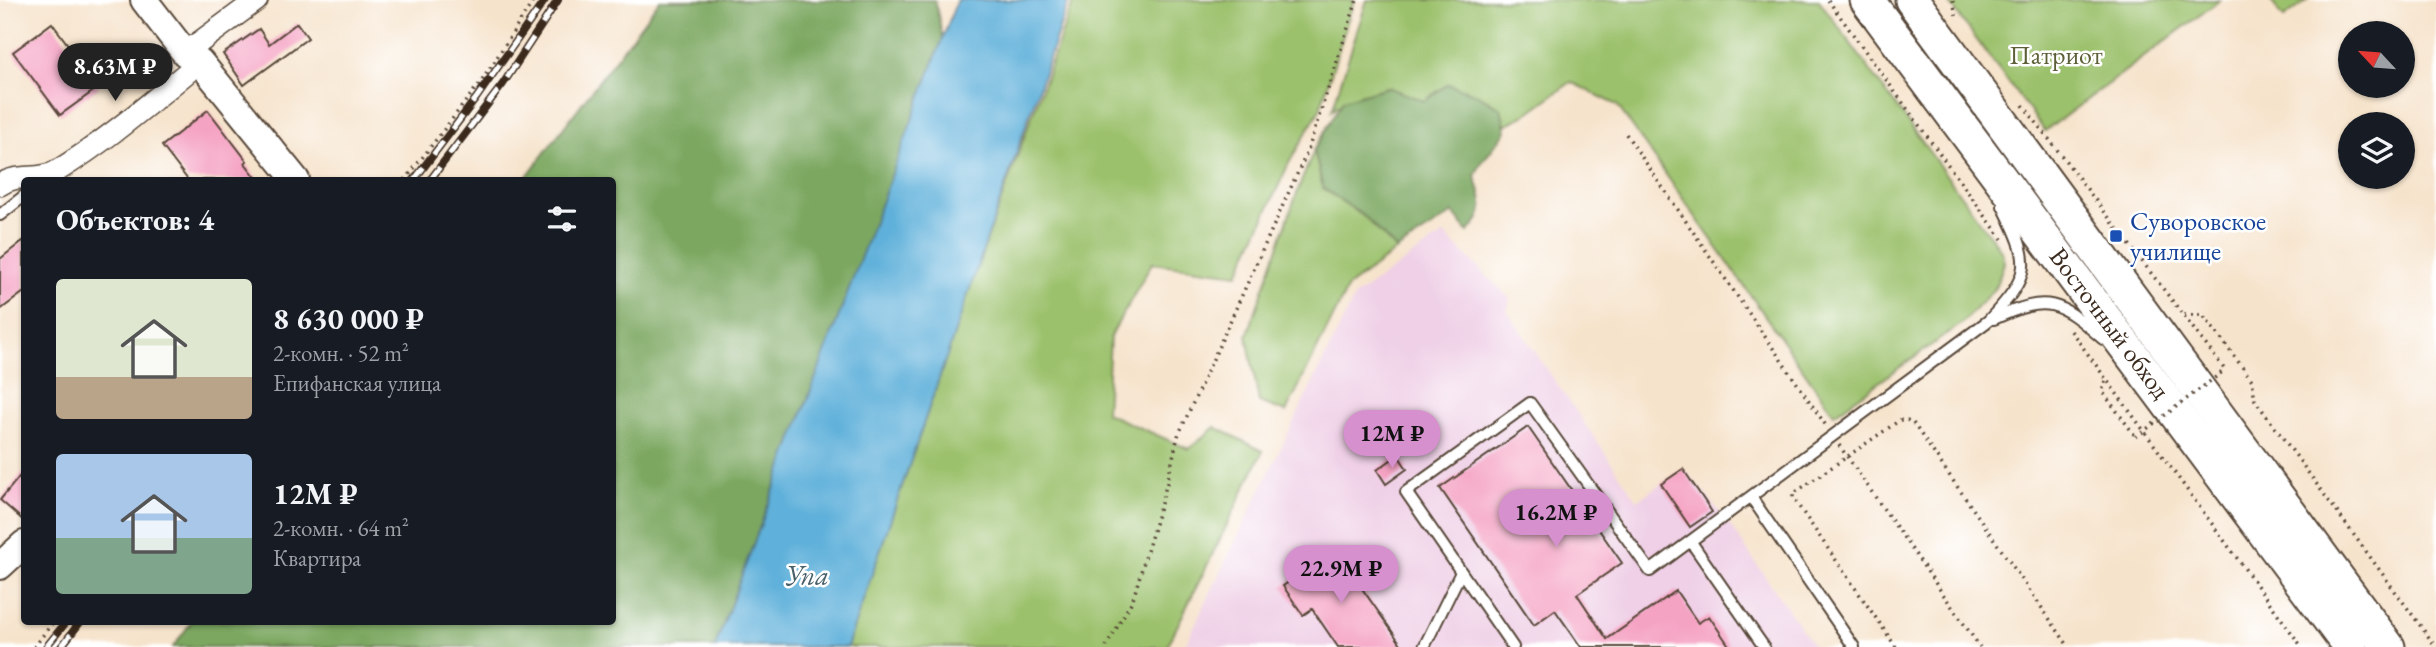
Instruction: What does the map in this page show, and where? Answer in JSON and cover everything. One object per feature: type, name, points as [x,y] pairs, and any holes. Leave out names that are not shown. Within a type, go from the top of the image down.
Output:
[{"type":"main road","name":"Восточный обход","points":[[1867,0],[2350,647]]},
{"type":"main road","name":"Восточный обход","points":[[1933,13],[2388,647]]},
{"type":"street","points":[[144,0],[293,177]]},
{"type":"street","points":[[49,177],[97,145],[257,0]]},
{"type":"street","points":[[0,185],[9,178],[21,178]]},
{"type":"street","points":[[0,566],[21,547]]},
{"type":"lane","points":[[1513,647],[1406,492],[1530,403],[1650,571],[1988,321],[2012,295],[2021,279],[2024,261],[2019,238],[1965,129]]},
{"type":"lane","points":[[0,215],[21,198]]},
{"type":"lane","points":[[1988,321],[2021,307],[2039,303],[2054,305],[2068,311],[2155,383]]},
{"type":"lane","points":[[1751,497],[1854,647]]},
{"type":"lane","points":[[1690,542],[1765,647]]},
{"type":"lane","points":[[1424,647],[1461,572]]},
{"type":"path","points":[[407,177],[483,79],[534,0]]},
{"type":"path","points":[[1106,647],[1133,598],[1178,436],[1308,150],[1357,0]]},
{"type":"path","points":[[1828,0],[2006,244]]},
{"type":"path","points":[[1933,13],[1953,0]]},
{"type":"path","points":[[2016,96],[2225,369],[2136,437],[2102,391],[2106,381]]},
{"type":"path","points":[[1626,134],[1980,647]]},
{"type":"path","points":[[2184,315],[2203,314],[2252,380],[2255,400],[2436,647]]},
{"type":"path","points":[[2066,326],[2302,647]]},
{"type":"path","points":[[1896,647],[1793,498],[1795,490],[1900,420],[1913,424],[2069,647]]},
{"type":"path","points":[[34,647],[51,625]]},
{"type":"shaded area","points":[[1444,234],[1510,299],[1507,311],[1637,500],[1684,469],[1724,517],[1814,647],[1184,647],[1355,296]]},
{"type":"green space","points":[[660,0],[935,0],[943,39],[715,647],[173,647],[189,625],[616,625],[616,177],[526,177]]},
{"type":"green space","points":[[1074,0],[1354,0],[1320,109],[1289,163],[1238,274],[1152,263],[1110,337],[1106,413],[1189,449],[1215,427],[1263,451],[1167,647],[839,647]]},
{"type":"green space","points":[[1367,0],[1819,0],[2002,252],[2004,263],[1995,288],[1961,324],[1834,414],[1617,105],[1571,82],[1524,116],[1505,125],[1500,108],[1424,101],[1387,87],[1345,100],[1332,110]]},
{"type":"green space","name":"Патриот","points":[[1947,0],[2220,0],[2045,131]]},
{"type":"green space","points":[[2270,0],[2308,0],[2284,18]]},
{"type":"green space","points":[[1448,84],[1476,94],[1501,108],[1506,131],[1480,165],[1475,176],[1482,199],[1482,212],[1468,232],[1453,213],[1397,250],[1366,218],[1323,188],[1314,150],[1343,100],[1387,87],[1424,101]]},
{"type":"green space","points":[[1314,150],[1323,188],[1366,218],[1397,250],[1348,287],[1286,412],[1259,402],[1247,336]]},
{"type":"water","name":"Упа","points":[[957,0],[1069,0],[847,647],[715,647]]},
{"type":"building","points":[[52,23],[99,87],[60,115],[13,52]]},
{"type":"building","points":[[297,23],[308,38],[244,85],[223,54],[259,29],[269,44]]},
{"type":"building","points":[[208,110],[247,161],[245,163],[256,177],[186,177],[162,146]]},
{"type":"building","points":[[21,242],[21,294],[0,310],[0,259]]},
{"type":"building","points":[[1528,427],[1622,563],[1577,594],[1607,639],[1676,591],[1698,623],[1709,616],[1730,647],[1581,647],[1555,610],[1534,625],[1440,488]]},
{"type":"building","points":[[1398,455],[1407,469],[1386,484],[1377,470]]},
{"type":"building","points":[[1683,469],[1712,512],[1690,527],[1661,484]]},
{"type":"building","points":[[21,475],[21,518],[0,500]]},
{"type":"building","points":[[1335,550],[1403,647],[1338,647],[1312,609],[1303,615],[1283,586]]},
{"type":"railway","points":[[416,177],[545,0]]},
{"type":"railway","points":[[432,177],[503,84],[558,0]]},
{"type":"railway","points":[[46,647],[64,625]]},
{"type":"railway","points":[[61,647],[78,625]]},
{"type":"place","name":"Суворовское училище","points":[[2116,236]]}]
